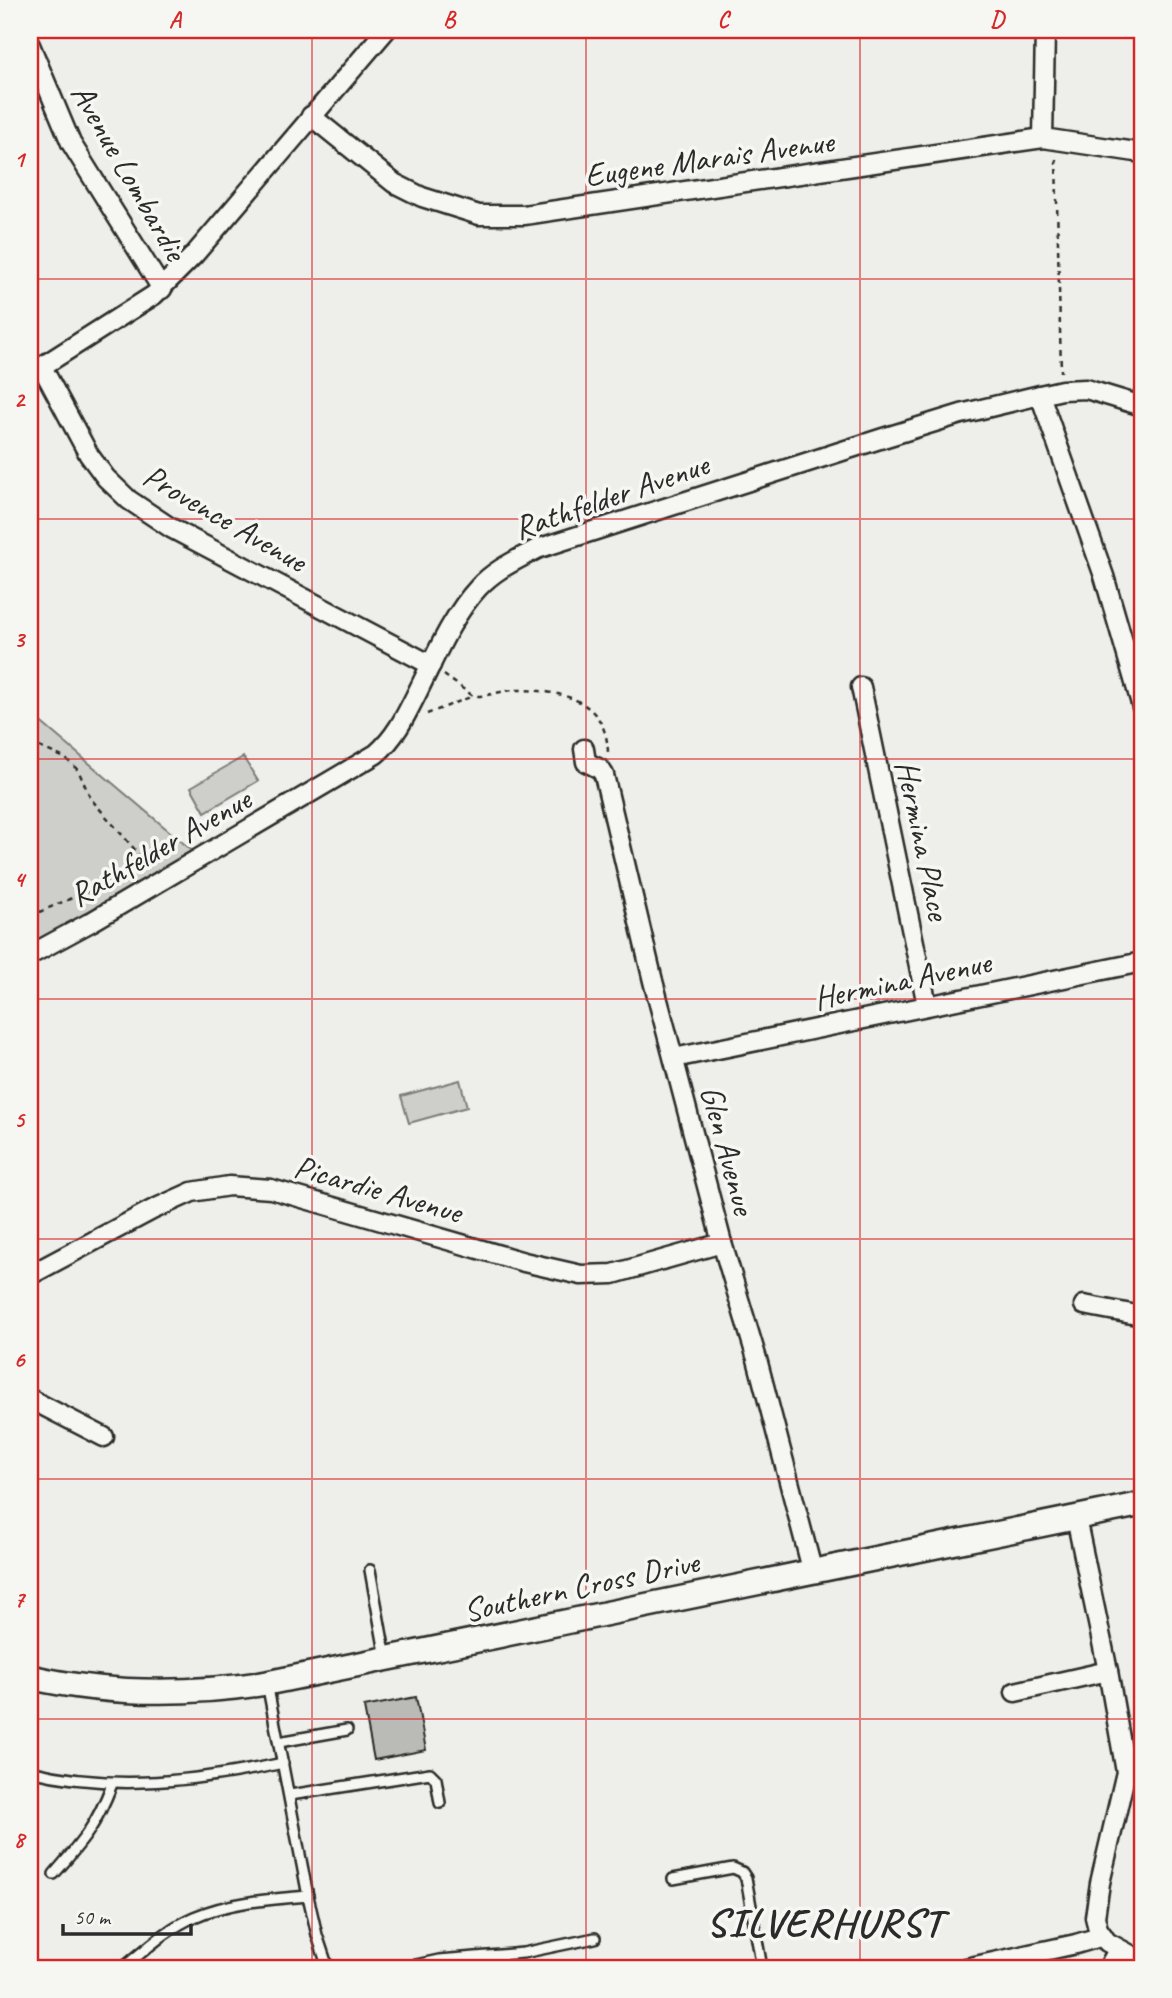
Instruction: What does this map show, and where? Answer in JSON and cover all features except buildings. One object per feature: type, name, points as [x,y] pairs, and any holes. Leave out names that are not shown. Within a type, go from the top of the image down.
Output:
[{"type":"street","points":[[36,370],[162,289],[386,30]]},
{"type":"street","points":[[1045,30],[1049,139]]},
{"type":"street","name":"Avenue Lombardie","points":[[30,45],[71,143],[162,289]]},
{"type":"street","name":"Eugene Marais Avenue","points":[[311,116],[394,183],[449,207],[496,216],[524,215],[1049,139],[1142,153]]},
{"type":"street","name":"Provence Avenue","points":[[36,370],[89,455],[106,478],[129,500],[171,528],[431,665]]},
{"type":"street","name":"Rathfelder Avenue","points":[[30,955],[376,754],[402,722],[431,665],[465,606],[478,589],[504,567],[537,549],[961,414],[1040,395],[1075,388],[1097,391],[1142,407]]},
{"type":"street","points":[[1040,395],[1104,576],[1142,707]]},
{"type":"street","name":"Hermina Place","points":[[861,687],[927,1005]]},
{"type":"street","name":"Glen Avenue","points":[[584,749],[586,762],[602,771],[722,1243],[757,1359],[813,1573]]},
{"type":"street","name":"Hermina Avenue","points":[[674,1059],[1142,962]]},
{"type":"street","name":"Picardie Avenue","points":[[30,1275],[174,1199],[203,1189],[229,1186],[271,1189],[523,1262],[581,1275],[613,1274],[722,1243]]},
{"type":"street","points":[[1084,1305],[1142,1316]]},
{"type":"street","points":[[30,1399],[104,1437]]},
{"type":"street","name":"Southern Cross Drive","points":[[30,1677],[71,1685],[145,1692],[198,1691],[267,1683],[1142,1504]]},
{"type":"street","points":[[1076,1518],[1108,1671],[1134,1771],[1096,1905],[1096,1922],[1103,1936],[1118,1950],[1142,1961]]},
{"type":"street","points":[[1015,1692],[1108,1671]]},
{"type":"street","points":[[966,1968],[1103,1936]]},
{"type":"street","points":[[1108,1968],[1118,1950]]},
{"type":"lane","points":[[370,1570],[387,1660]]},
{"type":"lane","points":[[267,1683],[308,1896],[328,1968]]},
{"type":"lane","points":[[279,1742],[347,1730]]},
{"type":"lane","points":[[30,1771],[112,1784],[191,1779],[283,1763]]},
{"type":"lane","points":[[290,1795],[430,1773],[436,1779],[440,1803]]},
{"type":"lane","points":[[54,1874],[95,1824],[112,1784]]},
{"type":"lane","points":[[673,1879],[733,1868],[742,1872],[746,1878],[762,1968]]},
{"type":"lane","points":[[123,1968],[161,1936],[194,1917],[242,1904],[308,1896]]},
{"type":"lane","points":[[402,1968],[439,1960],[523,1953],[595,1938]]},
{"type":"path","points":[[1049,139],[1062,390]]},
{"type":"path","points":[[431,665],[473,696]]},
{"type":"path","points":[[402,722],[473,696],[514,690],[558,694],[585,703],[602,722],[608,741],[608,759],[602,771]]},
{"type":"path","points":[[30,743],[65,758],[78,770],[91,799],[162,880]]},
{"type":"path","points":[[30,916],[149,865]]},
{"type":"shaded area","points":[[30,713],[189,848],[198,859],[30,955]]},
{"type":"shaded area","points":[[243,757],[258,781],[205,812],[191,787]]},
{"type":"shaded area","points":[[460,1080],[467,1107],[409,1123],[401,1096]]},
{"type":"district","name":"SILVERHURST","points":[[825,1923]]}]
